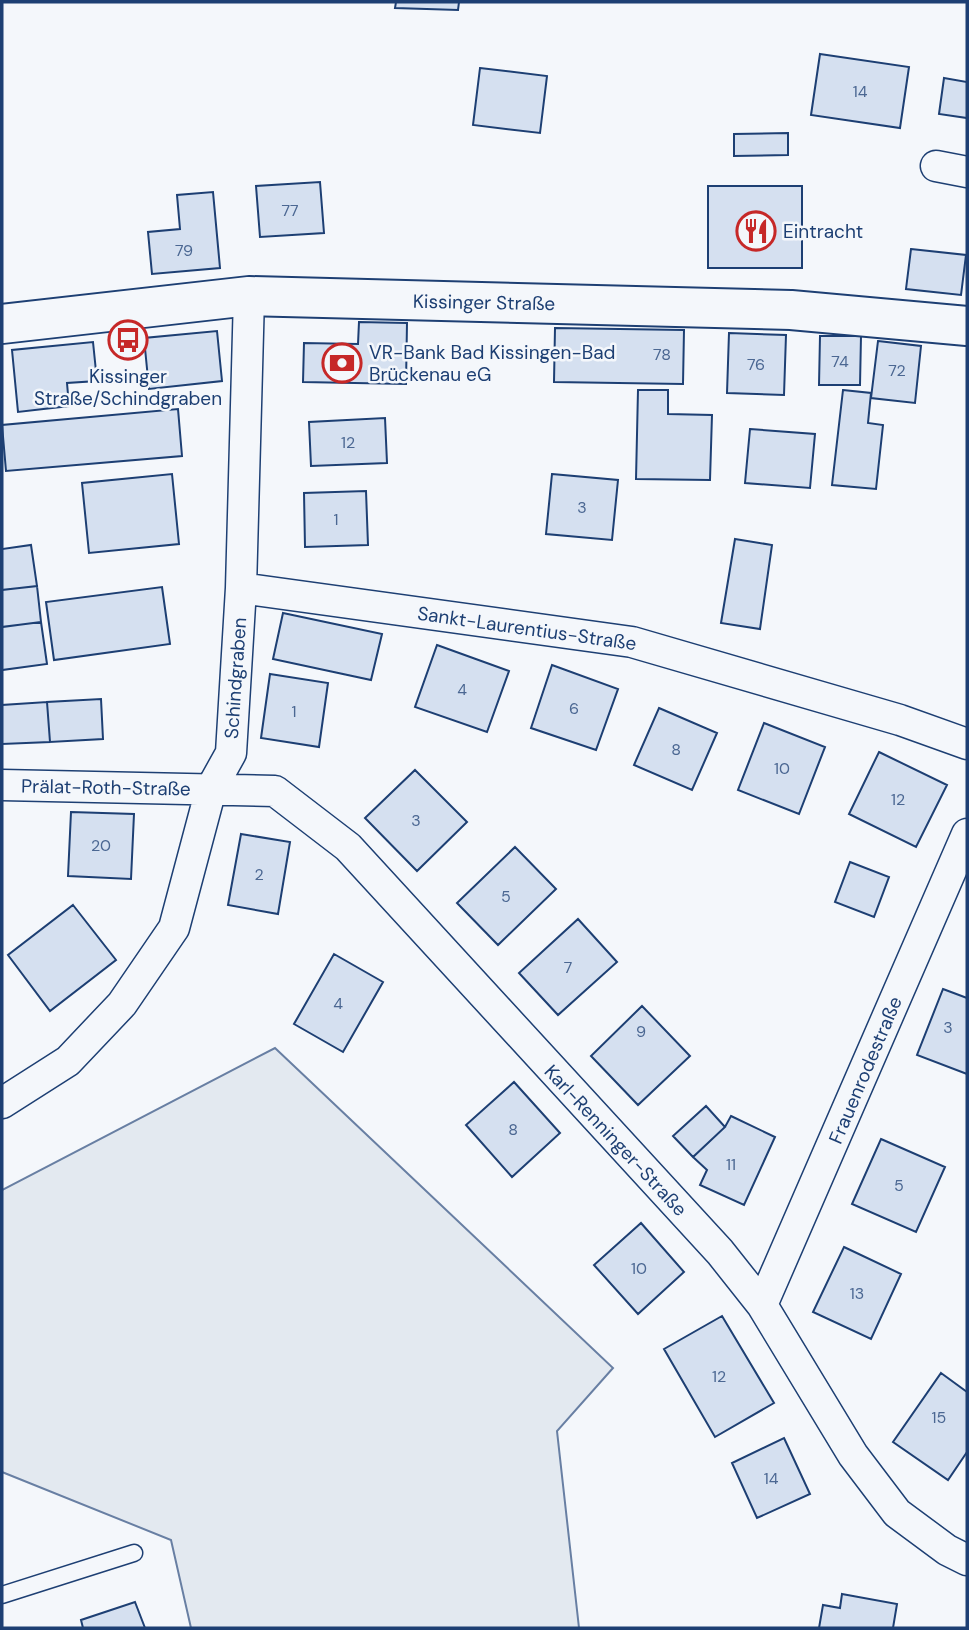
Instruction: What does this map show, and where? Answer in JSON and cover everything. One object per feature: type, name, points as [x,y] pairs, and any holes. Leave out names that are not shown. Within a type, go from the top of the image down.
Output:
[{"type":"street","points":[[936,166],[967,172]]},
{"type":"street","name":"Kissinger Straße","points":[[2,324],[248,296],[791,310],[967,327]]},
{"type":"street","name":"Schindgraben","points":[[2,1104],[68,1061],[122,1004],[174,928],[211,789],[230,753],[241,588],[248,296]]},
{"type":"street","name":"Sankt-Laurentius-Straße","points":[[241,588],[632,642],[900,720],[967,744]]},
{"type":"street","name":"Prälat-Roth-Straße","points":[[2,785],[211,789]]},
{"type":"street","name":"Karl-Renninger-Straße","points":[[211,789],[275,791],[348,848],[720,1252],[762,1305],[853,1455],[897,1513],[947,1550],[967,1560]]},
{"type":"street","name":"Frauenrodestraße","points":[[762,1305],[967,834]]},
{"type":"lane","points":[[2,1595],[134,1553]]},
{"type":"shaded area","points":[[275,1048],[613,1368],[557,1431],[579,1628],[191,1628],[171,1540],[2,1472],[2,1190]]},
{"type":"building","points":[[396,2],[459,2],[458,10],[395,8]]},
{"type":"building","points":[[820,54],[909,67],[900,128],[811,115]]},
{"type":"building","points":[[480,68],[547,76],[540,133],[473,125]]},
{"type":"building","points":[[944,78],[967,82],[967,118],[939,114]]},
{"type":"building","points":[[788,133],[788,155],[734,156],[734,134]]},
{"type":"building","points":[[320,182],[324,233],[260,237],[256,186]]},
{"type":"building","points":[[708,186],[802,186],[802,268],[708,268]]},
{"type":"building","points":[[213,192],[220,268],[152,274],[148,232],[180,229],[177,195]]},
{"type":"building","points":[[911,249],[966,255],[961,295],[906,289]]},
{"type":"building","points":[[359,322],[407,323],[406,384],[303,382],[304,343],[358,344]]},
{"type":"building","points":[[555,328],[684,330],[683,384],[554,382]]},
{"type":"building","points":[[217,331],[222,381],[149,389],[144,338]]},
{"type":"building","points":[[729,333],[786,335],[784,395],[727,393]]},
{"type":"building","points":[[820,336],[861,336],[860,385],[819,385]]},
{"type":"building","points":[[878,341],[921,346],[915,403],[871,398]]},
{"type":"building","points":[[93,342],[97,381],[67,383],[69,406],[18,412],[12,350]]},
{"type":"building","points":[[638,390],[668,390],[668,414],[712,415],[710,480],[636,479]]},
{"type":"building","points":[[843,390],[871,393],[868,423],[883,425],[876,489],[832,485]]},
{"type":"building","points":[[178,409],[182,456],[6,471],[2,425]]},
{"type":"building","points":[[385,418],[387,463],[311,466],[309,422]]},
{"type":"building","points":[[750,429],[815,434],[810,488],[745,483]]},
{"type":"building","points":[[172,474],[179,544],[89,553],[82,483]]},
{"type":"building","points":[[552,474],[618,480],[612,540],[546,534]]},
{"type":"building","points":[[366,491],[368,545],[305,547],[304,493]]},
{"type":"building","points":[[735,539],[772,545],[760,629],[721,623]]},
{"type":"building","points":[[31,545],[37,586],[2,590],[2,549]]},
{"type":"building","points":[[37,586],[41,622],[2,627],[2,590]]},
{"type":"building","points":[[162,587],[170,644],[54,660],[46,602]]},
{"type":"building","points":[[283,613],[382,634],[371,680],[273,659]]},
{"type":"building","points":[[41,622],[47,664],[2,670],[2,627]]},
{"type":"building","points":[[437,645],[509,671],[487,732],[415,707]]},
{"type":"building","points":[[552,665],[618,689],[596,750],[531,728]]},
{"type":"building","points":[[270,674],[328,683],[319,747],[261,738]]},
{"type":"building","points":[[101,699],[103,739],[50,742],[47,702]]},
{"type":"building","points":[[47,702],[50,742],[2,744],[2,705]]},
{"type":"building","points":[[659,708],[717,733],[692,790],[634,765]]},
{"type":"building","points":[[764,723],[825,747],[799,814],[738,790]]},
{"type":"building","points":[[879,752],[947,785],[916,847],[849,814]]},
{"type":"building","points":[[415,770],[467,822],[417,871],[365,818]]},
{"type":"building","points":[[71,812],[134,814],[131,879],[68,876]]},
{"type":"building","points":[[241,834],[290,842],[278,914],[228,905]]},
{"type":"building","points":[[515,847],[556,889],[498,945],[457,903]]},
{"type":"building","points":[[850,862],[889,877],[874,917],[835,902]]},
{"type":"building","points":[[73,905],[116,960],[50,1011],[8,955]]},
{"type":"building","points":[[578,919],[617,962],[558,1015],[519,973]]},
{"type":"building","points":[[334,954],[383,982],[343,1052],[294,1024]]},
{"type":"building","points":[[943,989],[967,998],[967,1074],[917,1055]]},
{"type":"building","points":[[642,1006],[690,1056],[638,1105],[591,1056]]},
{"type":"building","points":[[514,1082],[560,1133],[512,1177],[466,1125]]},
{"type":"building","points":[[706,1106],[725,1127],[693,1157],[673,1136]]},
{"type":"building","points":[[731,1116],[775,1137],[744,1205],[700,1185],[707,1170],[693,1157],[725,1127]]},
{"type":"building","points":[[881,1139],[945,1167],[916,1232],[852,1204]]},
{"type":"building","points":[[641,1223],[684,1272],[638,1314],[594,1265]]},
{"type":"building","points":[[844,1247],[901,1274],[871,1339],[813,1312]]},
{"type":"building","points":[[722,1316],[774,1403],[715,1437],[664,1349]]},
{"type":"building","points":[[941,1373],[967,1392],[967,1452],[948,1480],[893,1442]]},
{"type":"building","points":[[784,1438],[810,1494],[757,1518],[732,1463]]},
{"type":"building","points":[[842,1594],[897,1604],[893,1628],[819,1628],[823,1605],[840,1608]]},
{"type":"building","points":[[135,1602],[145,1628],[83,1628],[81,1620]]},
{"type":"place","name":"Eintracht","points":[[756,231]]},
{"type":"place","name":"Kissinger Straße/Schindgraben","points":[[128,340]]},
{"type":"place","name":"VR-Bank Bad Kissingen-Bad Brückenau eG","points":[[342,363]]}]
